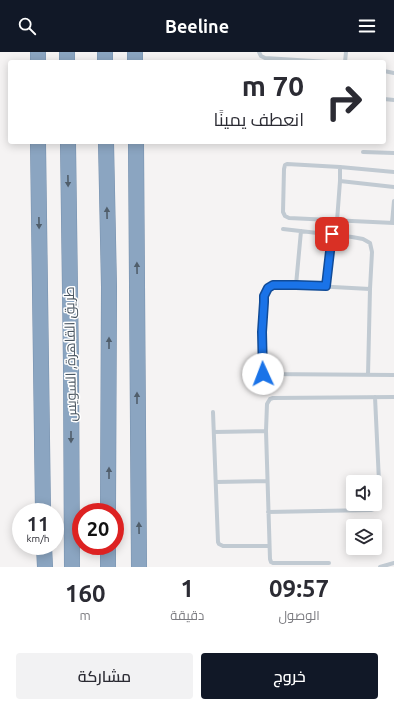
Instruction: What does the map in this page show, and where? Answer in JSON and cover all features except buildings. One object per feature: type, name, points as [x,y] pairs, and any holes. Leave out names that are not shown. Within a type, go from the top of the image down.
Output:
[{"type":"highway","points":[[38,144],[43,503]]},
{"type":"highway","name":"طريق القاهرة, السويس","points":[[68,144],[72,567]]},
{"type":"highway","points":[[106,144],[109,287],[108,503]]},
{"type":"highway","points":[[136,144],[139,567]]},
{"type":"highway","points":[[44,555],[44,567]]},
{"type":"highway","points":[[108,555],[108,567]]},
{"type":"lane","points":[[259,52],[261,56],[265,58],[297,60]]},
{"type":"lane","points":[[363,152],[394,153]]},
{"type":"lane","points":[[394,172],[287,164],[285,165],[284,169],[283,212],[285,216],[289,218],[393,223],[394,201]]},
{"type":"lane","points":[[337,220],[340,167]]},
{"type":"lane","points":[[340,181],[394,187]]},
{"type":"lane","points":[[283,229],[332,234],[363,239],[370,243],[372,252],[368,375]]},
{"type":"lane","points":[[296,285],[301,231]]},
{"type":"lane","points":[[326,286],[332,234]]},
{"type":"lane","points":[[370,290],[296,285],[273,285],[268,288],[264,296],[262,332],[263,374],[394,375]]},
{"type":"lane","points":[[268,512],[371,510],[378,507],[380,503],[375,397]]},
{"type":"lane","points":[[329,563],[271,562],[269,546],[267,481],[267,404],[270,399],[273,398],[394,397]]},
{"type":"lane","points":[[213,412],[218,542],[223,546],[269,546]]},
{"type":"lane","points":[[214,432],[266,431]]},
{"type":"lane","points":[[216,482],[267,481]]},
{"type":"lane","points":[[383,567],[394,563]]},
{"type":"route","points":[[263,374],[262,332],[264,296],[266,291],[273,285],[326,286],[332,234]]}]
